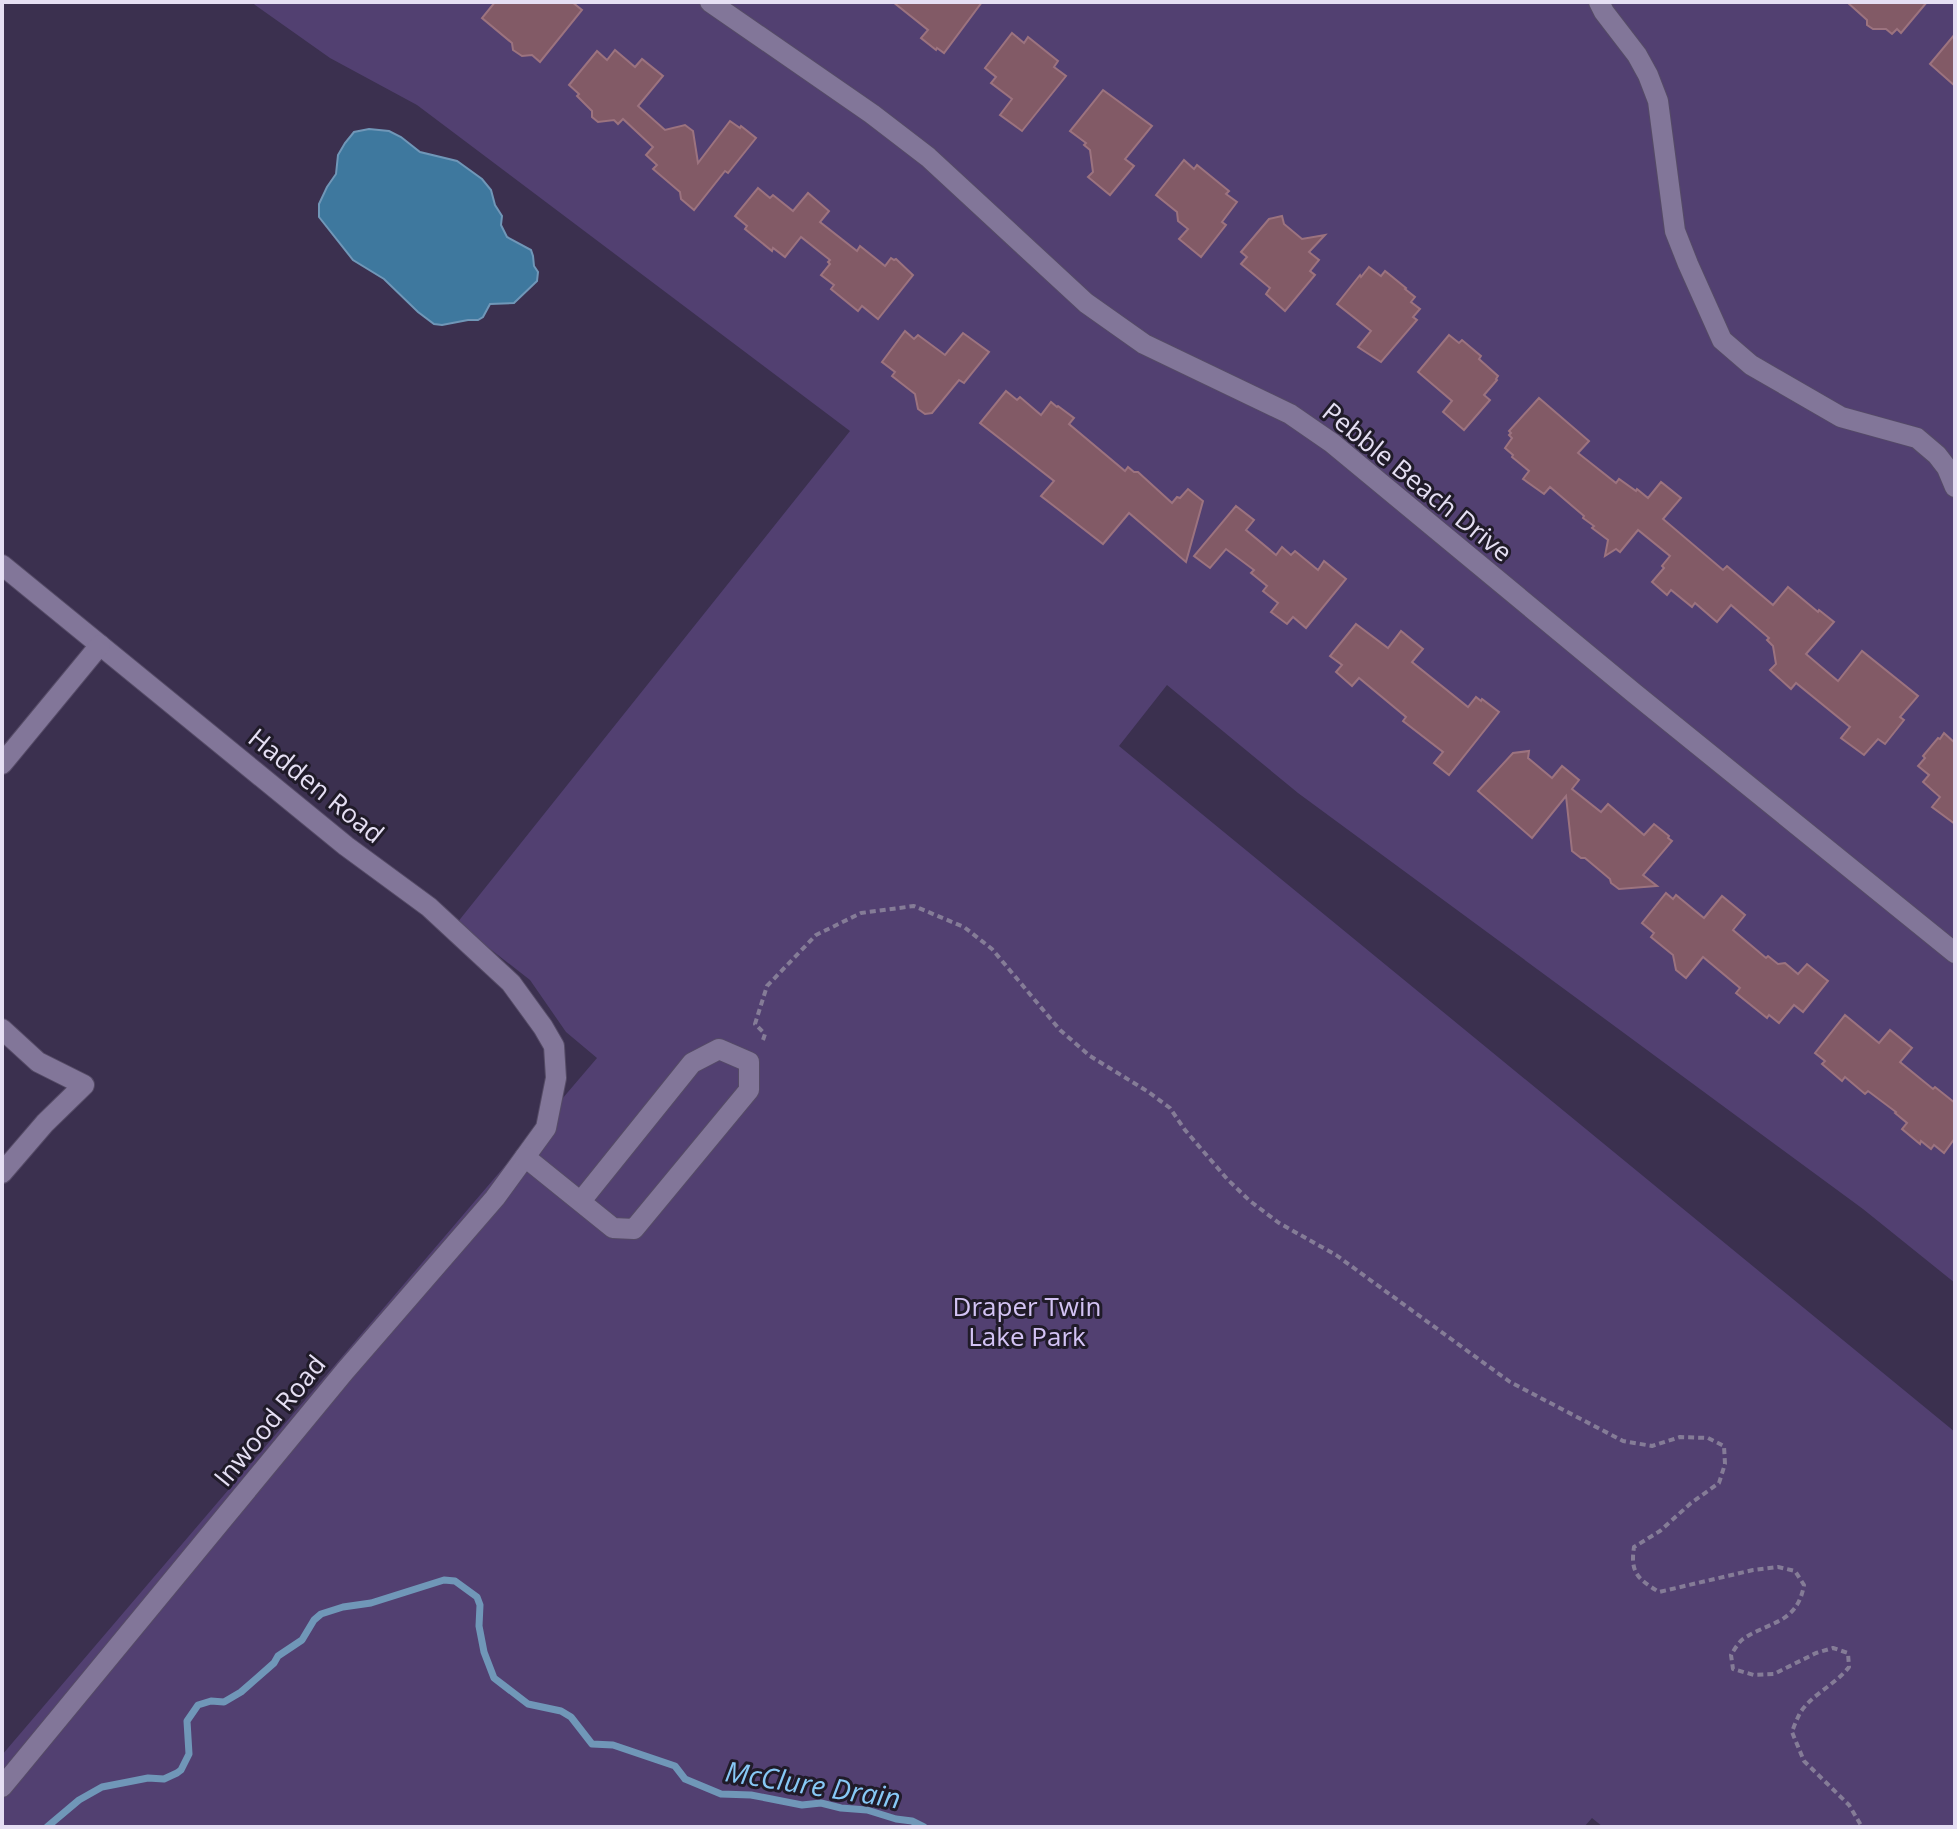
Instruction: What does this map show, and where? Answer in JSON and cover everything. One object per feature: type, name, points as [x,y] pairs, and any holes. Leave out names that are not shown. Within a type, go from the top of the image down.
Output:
[{"type":"street","name":"Pebble Beach Drive","points":[[710,2],[872,114],[928,157],[1086,303],[1144,344],[1290,414],[1332,443],[1646,703],[1954,951]]},
{"type":"street","points":[[1599,2],[1637,55],[1658,101],[1675,231],[1722,340],[1751,365],[1841,417],[1917,438],[1937,455],[1955,487]]},
{"type":"street","name":"Hadden Road","points":[[2,565],[346,846],[429,907],[511,983],[554,1046],[556,1078]]},
{"type":"street","points":[[2,764],[100,645]]},
{"type":"street","points":[[2,1029],[38,1062],[84,1085],[45,1123],[2,1173]]},
{"type":"street","points":[[525,1157],[613,1228],[634,1229],[749,1090],[749,1062],[719,1049],[692,1063],[581,1201]]},
{"type":"street","name":"Inwood Road","points":[[2,1787],[345,1371],[495,1198],[546,1128],[556,1078]]},
{"type":"path","points":[[763,1040],[765,1034],[755,1024],[767,986],[816,935],[861,913],[914,906],[964,927],[992,949],[1060,1030],[1090,1056],[1170,1108],[1228,1180],[1250,1201],[1279,1223],[1336,1255],[1510,1382],[1623,1441],[1652,1446],[1680,1437],[1708,1438],[1724,1446],[1725,1464],[1719,1483],[1660,1531],[1634,1547],[1632,1562],[1636,1574],[1659,1592],[1753,1570],[1778,1567],[1795,1571],[1804,1585],[1801,1600],[1786,1618],[1740,1640],[1731,1655],[1733,1669],[1754,1675],[1774,1674],[1833,1648],[1848,1653],[1849,1667],[1814,1698],[1801,1713],[1792,1732],[1804,1761],[1849,1805],[1862,1827]]},
{"type":"green space","name":"Draper Twin Lake Park","points":[[251,2],[1955,2],[1955,1283],[1863,1209],[1298,793],[1167,685],[1119,746],[1955,1432],[1955,1827],[1603,1827],[1592,1818],[1584,1827],[2,1827],[2,1755],[597,1058],[566,1032],[530,980],[457,923],[850,431],[417,105],[330,58]]},
{"type":"water","points":[[369,129],[389,131],[420,152],[457,161],[482,179],[491,190],[507,237],[531,250],[538,272],[537,281],[514,303],[490,304],[478,320],[442,325],[434,324],[384,279],[353,260],[319,217],[319,204],[336,174],[338,155],[345,143],[354,132]]},
{"type":"building","points":[[495,2],[572,2],[582,10],[540,62],[532,55],[522,56],[513,50],[512,43],[482,18]]},
{"type":"building","points":[[893,2],[982,2],[944,53],[921,38],[928,30]]},
{"type":"building","points":[[1847,2],[1927,2],[1901,33],[1897,29],[1892,34],[1886,29],[1873,29],[1867,25],[1867,20]]},
{"type":"building","points":[[1012,33],[1024,43],[1028,37],[1058,61],[1054,67],[1066,76],[1022,131],[1000,115],[1012,99],[991,83],[996,77],[985,68]]},
{"type":"building","points":[[1955,34],[1955,86],[1930,64]]},
{"type":"building","points":[[615,50],[635,67],[642,59],[663,76],[638,106],[665,130],[685,125],[693,131],[698,163],[730,121],[756,138],[694,210],[681,199],[680,192],[653,169],[657,165],[646,155],[653,147],[623,119],[618,124],[614,120],[598,122],[569,85],[597,51],[607,60]]},
{"type":"building","points":[[1103,90],[1152,126],[1125,159],[1134,166],[1110,195],[1088,177],[1093,172],[1090,150],[1070,131]]},
{"type":"building","points":[[1184,160],[1194,169],[1197,165],[1229,191],[1226,194],[1237,202],[1222,222],[1226,225],[1201,257],[1179,239],[1188,229],[1178,221],[1177,212],[1156,195]]},
{"type":"building","points":[[758,188],[793,211],[808,193],[829,211],[820,222],[857,251],[860,246],[885,266],[891,258],[896,259],[913,275],[878,319],[862,306],[858,311],[831,289],[834,285],[821,275],[830,260],[801,237],[785,257],[773,248],[772,251],[745,229],[747,226],[735,216]]},
{"type":"building","points":[[1282,216],[1284,224],[1302,239],[1325,235],[1309,252],[1319,260],[1310,271],[1315,275],[1285,311],[1266,294],[1270,288],[1241,264],[1247,257],[1241,252],[1269,219]]},
{"type":"building","points":[[1369,267],[1381,276],[1385,271],[1406,288],[1415,297],[1411,302],[1420,309],[1413,317],[1417,320],[1381,362],[1358,347],[1371,331],[1337,304]]},
{"type":"building","points":[[905,331],[914,339],[918,335],[945,355],[963,333],[989,352],[964,383],[959,380],[932,413],[925,414],[918,409],[915,394],[892,376],[895,372],[882,362]]},
{"type":"building","points":[[1449,335],[1459,343],[1462,340],[1498,376],[1484,395],[1490,400],[1464,430],[1443,412],[1452,401],[1418,372]]},
{"type":"building","points":[[1006,391],[1017,400],[1020,397],[1041,415],[1051,402],[1058,406],[1074,418],[1069,424],[1125,471],[1128,467],[1138,472],[1172,503],[1188,489],[1203,501],[1186,562],[1129,513],[1103,544],[1041,496],[1054,481],[980,423]]},
{"type":"building","points":[[1539,398],[1589,441],[1578,453],[1616,483],[1619,479],[1648,498],[1661,482],[1681,498],[1663,519],[1723,570],[1727,566],[1773,605],[1788,587],[1834,622],[1806,654],[1838,681],[1862,651],[1918,696],[1900,717],[1904,720],[1885,744],[1878,739],[1864,755],[1841,738],[1850,727],[1796,683],[1791,689],[1770,670],[1776,664],[1773,646],[1767,640],[1769,638],[1731,605],[1717,622],[1695,603],[1692,607],[1671,590],[1667,595],[1652,582],[1670,556],[1638,530],[1620,552],[1616,549],[1605,556],[1608,540],[1592,528],[1594,526],[1584,516],[1550,487],[1544,494],[1523,479],[1529,471],[1505,448],[1512,438],[1509,431]]},
{"type":"building","points":[[1236,506],[1254,520],[1246,530],[1276,555],[1282,547],[1291,555],[1295,551],[1318,570],[1324,561],[1346,579],[1306,628],[1293,617],[1287,624],[1271,612],[1278,603],[1263,591],[1267,586],[1251,573],[1254,570],[1226,549],[1210,568],[1194,556]]},
{"type":"building","points":[[1356,624],[1388,648],[1401,631],[1423,649],[1412,662],[1468,707],[1476,697],[1499,712],[1449,775],[1434,763],[1443,752],[1403,721],[1406,717],[1359,678],[1352,686],[1336,672],[1342,665],[1330,656]]},
{"type":"building","points":[[1944,733],[1955,743],[1955,824],[1932,807],[1940,797],[1923,782],[1929,775],[1918,766]]},
{"type":"building","points":[[1529,751],[1528,758],[1552,778],[1562,766],[1579,780],[1572,789],[1601,812],[1608,804],[1644,835],[1654,824],[1669,836],[1672,841],[1643,875],[1657,886],[1619,889],[1585,858],[1572,851],[1566,796],[1532,838],[1478,791],[1513,753]]},
{"type":"building","points":[[1666,893],[1673,899],[1676,895],[1704,918],[1722,896],[1745,915],[1733,930],[1766,958],[1768,956],[1778,964],[1785,963],[1798,974],[1807,964],[1828,981],[1803,1012],[1794,1005],[1779,1023],[1769,1015],[1767,1018],[1736,993],[1740,988],[1703,957],[1686,978],[1676,970],[1673,955],[1651,937],[1654,933],[1642,923]]},
{"type":"building","points":[[1845,1015],[1879,1043],[1890,1030],[1912,1048],[1900,1062],[1955,1103],[1955,1138],[1944,1153],[1934,1145],[1931,1149],[1921,1141],[1920,1144],[1902,1129],[1907,1123],[1896,1112],[1868,1091],[1865,1094],[1845,1077],[1842,1081],[1822,1064],[1825,1061],[1815,1053]]},
{"type":"waterway","name":"McClure Drain","points":[[47,1827],[79,1800],[102,1787],[148,1778],[164,1779],[181,1770],[189,1754],[187,1721],[198,1705],[211,1701],[224,1702],[241,1692],[278,1656],[302,1640],[321,1614],[371,1603],[444,1580],[455,1581],[477,1597],[484,1652],[494,1678],[528,1704],[561,1711],[571,1717],[592,1744],[613,1745],[675,1766],[685,1779],[721,1794],[867,1810],[924,1827]]}]
